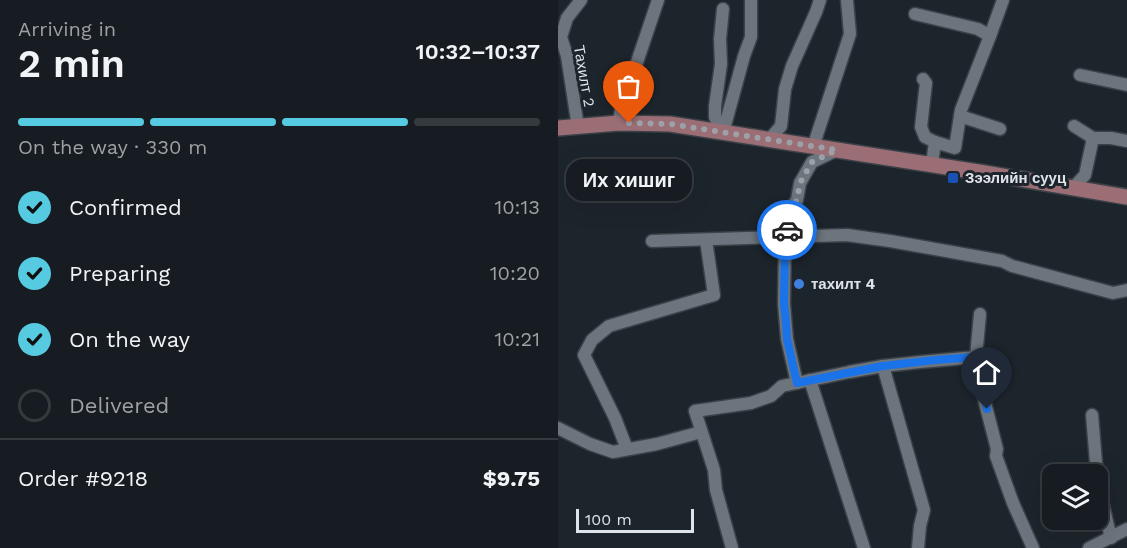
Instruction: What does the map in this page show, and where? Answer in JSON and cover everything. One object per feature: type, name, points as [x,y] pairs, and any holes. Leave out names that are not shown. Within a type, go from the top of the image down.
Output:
[{"type":"main road","points":[[558,128],[619,123],[670,124],[932,164],[1127,197]]},
{"type":"street","name":"Тахилт 2","points":[[578,126],[567,56],[561,37],[567,18],[581,0]]},
{"type":"street","points":[[619,123],[624,87],[633,74],[658,0]]},
{"type":"street","points":[[723,133],[751,37],[751,0]]},
{"type":"street","points":[[770,140],[781,126],[785,89],[792,66],[820,0]]},
{"type":"street","points":[[813,147],[850,34],[847,0]]},
{"type":"street","points":[[923,79],[926,83],[921,127],[924,137],[956,148],[961,110],[1003,0]]},
{"type":"street","points":[[723,9],[720,39],[721,64],[715,117],[723,133]]},
{"type":"street","points":[[915,14],[978,29],[990,36]]},
{"type":"street","points":[[1080,75],[1127,85]]},
{"type":"street","points":[[960,116],[1000,129]]},
{"type":"street","points":[[1074,126],[1093,138],[1127,141]]},
{"type":"street","points":[[1073,188],[1085,175],[1093,138]]},
{"type":"street","points":[[932,164],[935,142]]},
{"type":"street","points":[[837,150],[812,162],[800,183],[797,200],[786,214],[784,304],[787,339],[864,548]]},
{"type":"street","points":[[652,241],[847,235],[1002,261],[1012,266],[1113,293],[1127,290]]},
{"type":"street","points":[[627,449],[615,418],[584,355],[592,340],[609,326],[714,295],[706,240]]},
{"type":"street","points":[[980,314],[976,357],[997,448],[996,456],[1032,548]]},
{"type":"street","points":[[732,548],[716,490],[714,470],[695,411],[752,403],[771,396],[782,386],[803,381],[883,366],[976,357]]},
{"type":"street","points":[[883,366],[924,510],[918,548]]},
{"type":"street","points":[[1092,415],[1096,464]]},
{"type":"street","points":[[558,428],[590,444],[613,452],[657,444],[701,432]]},
{"type":"street","points":[[1108,526],[1111,538]]},
{"type":"street","points":[[1089,548],[1127,529]]},
{"type":"way so far","points":[[629,123],[670,124],[837,150],[812,162],[800,183],[797,200],[786,214],[787,230]]},
{"type":"place","name":"Их хишиг","points":[[629,123]]},
{"type":"place","name":"Зээлийн сууц","points":[[953,178]]},
{"type":"place","name":"тахилт 4","points":[[799,284]]},
{"type":"route","points":[[787,230],[784,304],[787,339],[797,383],[883,366],[976,357],[987,409]]}]
